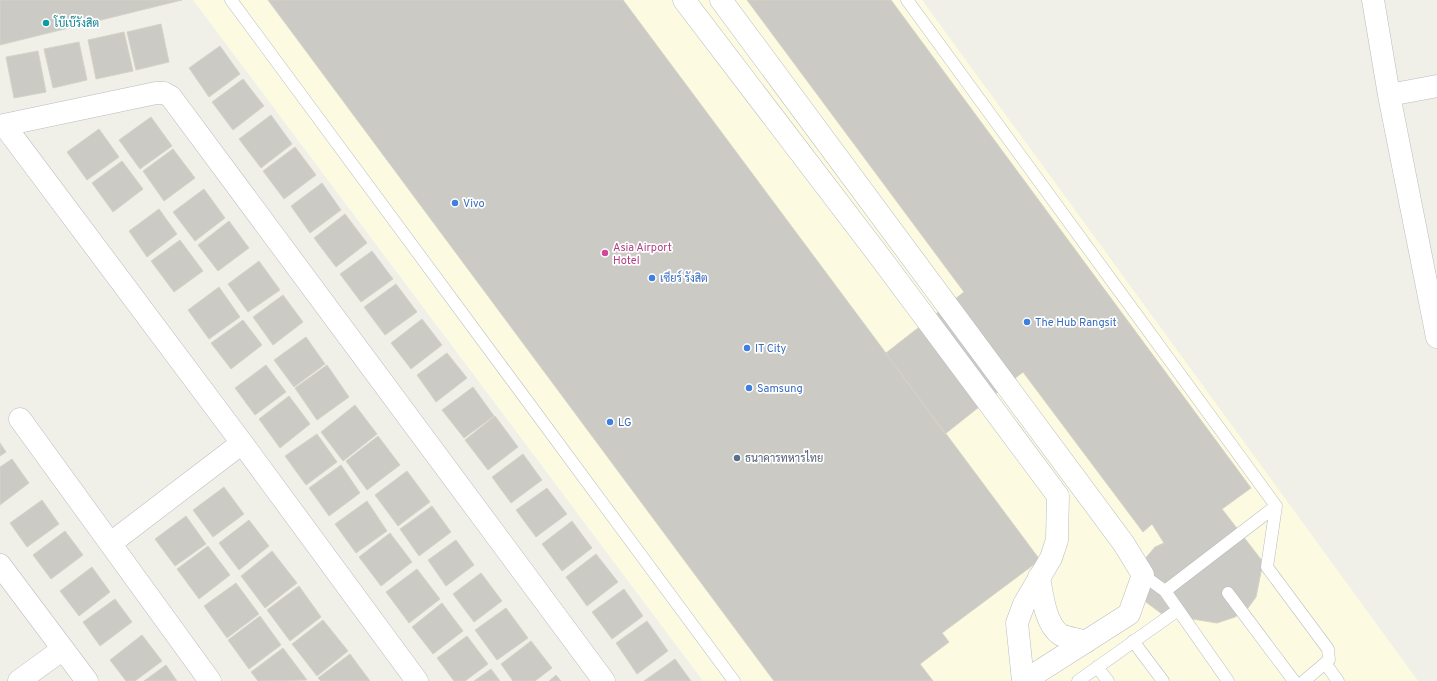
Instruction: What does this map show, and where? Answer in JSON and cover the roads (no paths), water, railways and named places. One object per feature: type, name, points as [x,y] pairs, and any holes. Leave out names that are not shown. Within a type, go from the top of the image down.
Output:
[{"type":"street","points":[[684,0],[883,261],[1058,496],[1057,540],[1051,558],[1024,604],[1017,624],[1034,678],[1129,614],[1143,575],[1124,544],[720,0]]},
{"type":"street","points":[[1373,0],[1389,95],[1437,337]]},
{"type":"street","points":[[1389,95],[1437,86]]},
{"type":"street","points":[[417,681],[242,443],[4,125],[156,93],[164,93],[171,97],[604,681]]},
{"type":"street","points":[[20,418],[210,681]]},
{"type":"street","points":[[111,543],[242,443]]},
{"type":"street","points":[[0,565],[87,681]]},
{"type":"street","points":[[1039,577],[1045,610],[1053,624],[1061,634],[1086,642]]},
{"type":"street","points":[[19,681],[63,649]]},
{"type":"lane","points":[[231,0],[734,681]]},
{"type":"lane","points":[[906,0],[1276,506],[1267,567],[1328,649],[1329,660],[1304,681]]},
{"type":"lane","points":[[1165,591],[1276,506]]},
{"type":"lane","points":[[1143,575],[1165,591],[1228,681]]},
{"type":"lane","points":[[1228,593],[1294,681]]},
{"type":"lane","points":[[1078,681],[1178,610]]},
{"type":"lane","points":[[1133,641],[1164,681]]},
{"type":"lane","points":[[1325,663],[1338,681]]},
{"type":"lane","points":[[1097,667],[1108,681]]},
{"type":"place","name":"โบ๊เบ๊รังสิต","points":[[46,23]]},
{"type":"place","name":"Vivo","points":[[455,203]]},
{"type":"place","name":"Asia Airport Hotel","points":[[605,253]]},
{"type":"place","name":"เซียร์ รังสิต","points":[[652,278]]},
{"type":"place","name":"The Hub Rangsit","points":[[1027,322]]},
{"type":"place","name":"IT City","points":[[747,348]]},
{"type":"place","name":"Samsung","points":[[749,388]]},
{"type":"place","name":"LG","points":[[610,422]]},
{"type":"place","name":"ธนาคารทหารไทย","points":[[737,458]]}]
